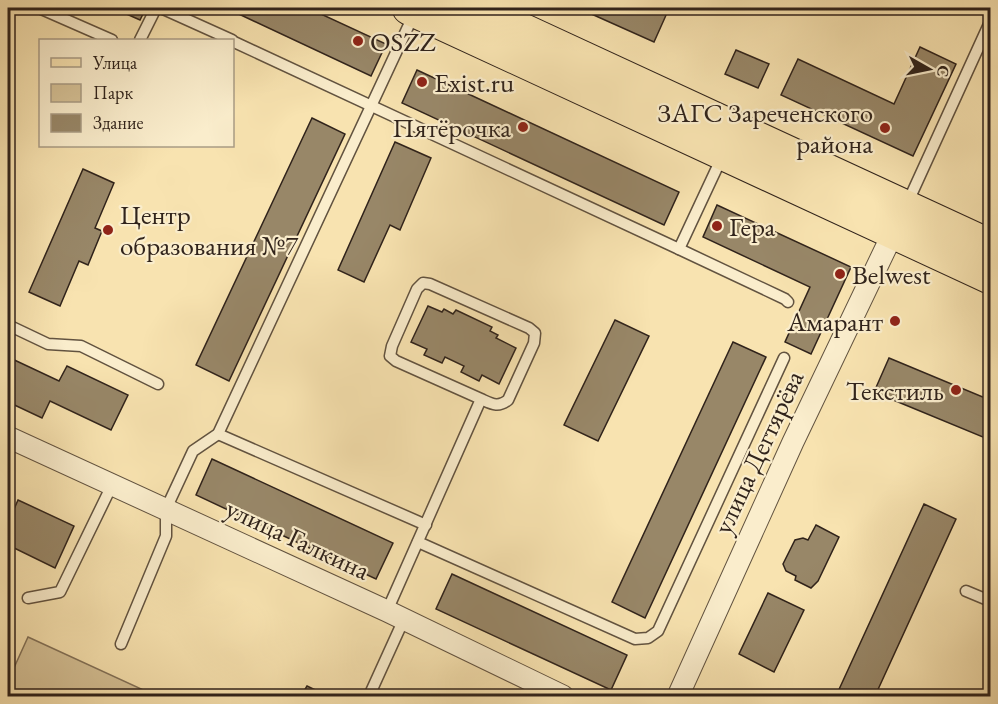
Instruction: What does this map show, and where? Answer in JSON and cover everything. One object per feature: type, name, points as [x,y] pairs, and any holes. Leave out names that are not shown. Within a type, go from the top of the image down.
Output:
[{"type":"main road","points":[[475,8],[899,220],[990,278]]},
{"type":"main road","points":[[412,9],[723,154],[899,220],[990,246]]},
{"type":"street","name":"улица Дегтярёва","points":[[678,696],[793,441],[899,220]]},
{"type":"street","name":"улица Галкина","points":[[8,437],[396,615],[563,696]]},
{"type":"lane","points":[[39,8],[110,39]]},
{"type":"lane","points":[[140,39],[156,8]]},
{"type":"lane","points":[[161,8],[228,39]]},
{"type":"lane","points":[[121,644],[166,536],[166,509],[193,451],[218,434],[371,106],[412,9]]},
{"type":"lane","points":[[899,220],[990,22]]},
{"type":"lane","points":[[234,42],[788,302]]},
{"type":"lane","points":[[679,249],[723,154]]},
{"type":"lane","points":[[423,283],[430,284],[529,328],[535,333],[534,343],[508,400],[495,406],[481,399],[396,361],[390,356],[392,346],[417,289],[423,283]]},
{"type":"lane","points":[[8,325],[48,344],[81,346],[158,384]]},
{"type":"lane","points":[[418,542],[635,639],[648,638],[658,631],[784,358]]},
{"type":"lane","points":[[369,696],[418,542],[481,399]]},
{"type":"lane","points":[[218,434],[426,525]]},
{"type":"lane","points":[[28,598],[60,592],[111,484]]},
{"type":"lane","points":[[966,591],[990,601]]},
{"type":"green space","points":[[28,637],[150,693],[148,696],[8,696],[8,681]]},
{"type":"building","points":[[113,8],[146,8],[140,20]]},
{"type":"building","points":[[226,8],[308,8],[386,44],[371,76]]},
{"type":"building","points":[[578,8],[655,8],[667,13],[654,42]]},
{"type":"building","points":[[920,47],[956,64],[913,156],[781,95],[798,59],[894,104]]},
{"type":"building","points":[[736,50],[769,64],[758,88],[725,74]]},
{"type":"building","points":[[417,70],[679,192],[664,225],[402,103]]},
{"type":"building","points":[[312,118],[345,134],[229,381],[196,365]]},
{"type":"building","points":[[395,142],[431,158],[400,230],[390,225],[364,282],[338,270]]},
{"type":"building","points":[[83,169],[114,183],[95,228],[102,231],[88,265],[79,261],[60,306],[29,292]]},
{"type":"building","points":[[717,205],[851,267],[811,354],[785,342],[810,287],[703,237]]},
{"type":"building","points":[[428,306],[442,312],[444,309],[453,314],[456,310],[492,327],[490,331],[498,335],[496,338],[516,348],[499,384],[482,375],[479,381],[461,372],[464,366],[445,357],[442,363],[424,355],[427,349],[411,342]]},
{"type":"building","points":[[615,320],[649,336],[598,441],[564,425]]},
{"type":"building","points":[[733,342],[766,357],[645,618],[612,602]]},
{"type":"building","points":[[8,357],[59,381],[67,366],[128,395],[111,430],[50,401],[42,418],[8,402]]},
{"type":"building","points":[[889,358],[990,400],[990,440],[874,392]]},
{"type":"building","points":[[212,459],[393,543],[376,579],[196,495]]},
{"type":"building","points":[[18,500],[74,526],[55,568],[8,545],[8,523]]},
{"type":"building","points":[[924,504],[956,519],[875,696],[836,696]]},
{"type":"building","points":[[816,525],[839,537],[818,581],[811,588],[795,580],[796,576],[786,571],[783,564],[795,540],[803,538],[808,540]]},
{"type":"building","points":[[452,574],[627,655],[611,690],[436,609]]},
{"type":"building","points":[[768,593],[804,610],[774,672],[739,654]]},
{"type":"building","points":[[307,686],[324,694],[323,696],[301,696]]},
{"type":"place","name":"OSZZ","points":[[358,41]]},
{"type":"place","name":"Exist.ru","points":[[422,82]]},
{"type":"place","name":"Пятёрочка","points":[[523,127]]},
{"type":"place","name":"ЗАГС Зареченского района","points":[[885,128]]},
{"type":"place","name":"Гера","points":[[717,226]]},
{"type":"place","name":"Центр образования №7","points":[[108,230]]},
{"type":"place","name":"Belwest","points":[[840,274]]},
{"type":"place","name":"Амарант","points":[[895,321]]},
{"type":"place","name":"Текстиль","points":[[956,390]]}]
